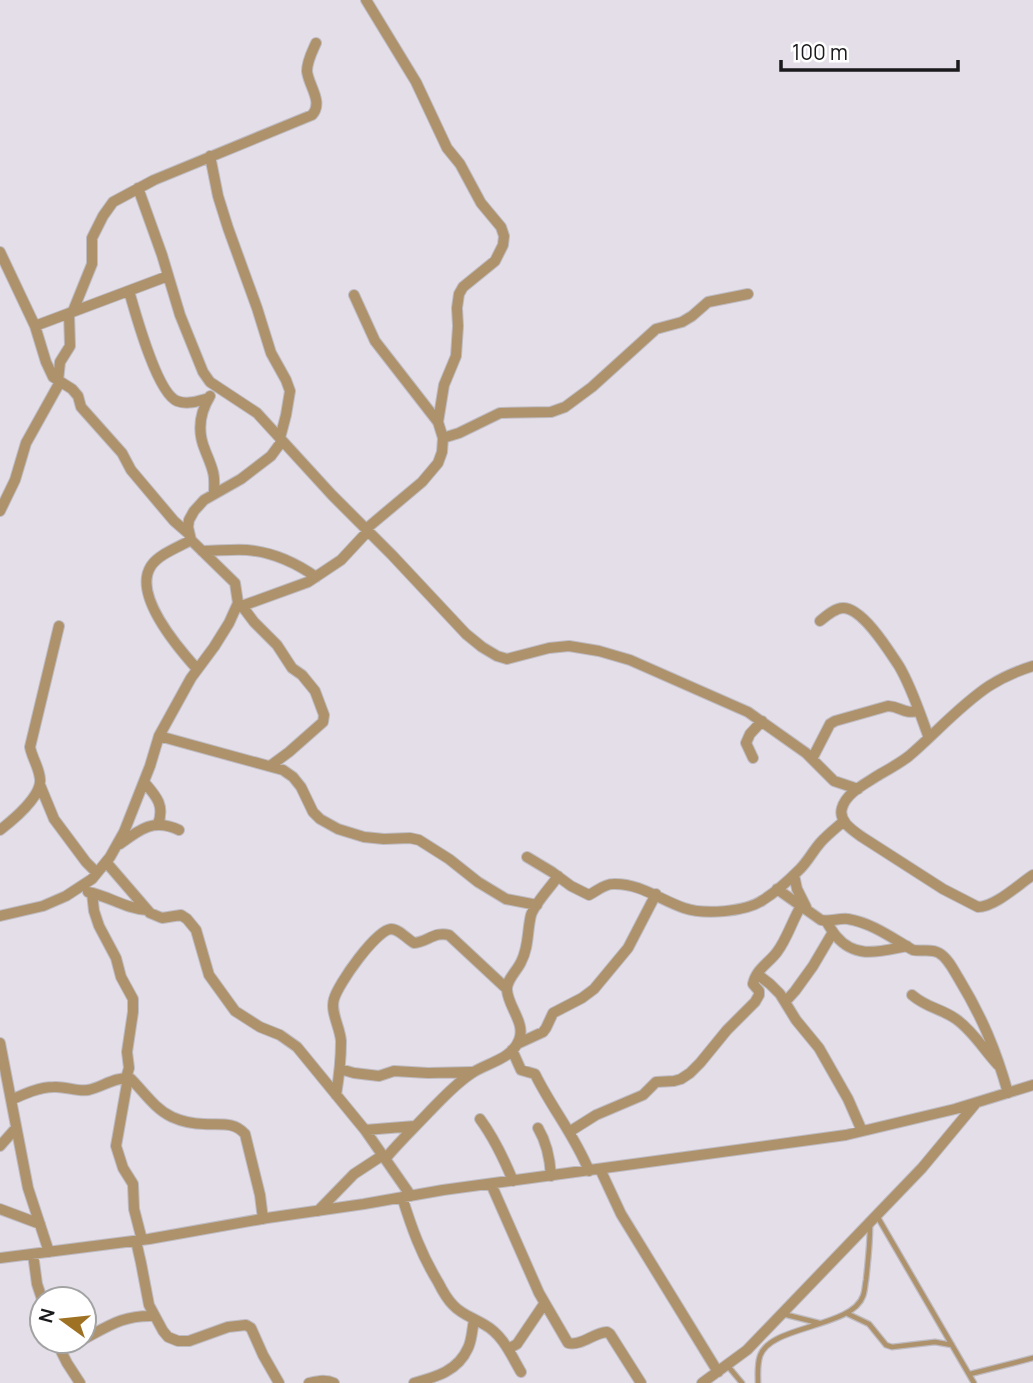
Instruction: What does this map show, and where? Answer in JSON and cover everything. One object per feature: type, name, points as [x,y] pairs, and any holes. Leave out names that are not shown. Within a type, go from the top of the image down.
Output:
[{"type":"street","points":[[366,0],[416,82],[447,148],[460,164],[481,203],[501,228],[504,236],[503,245],[495,261],[463,287],[459,294],[456,356],[444,385],[438,422]]},
{"type":"street","points":[[0,510],[15,480],[30,433],[59,381],[60,362],[69,345],[71,312],[92,264],[92,238],[103,216],[113,202],[154,180],[313,115],[317,106],[307,73],[316,43]]},
{"type":"street","points":[[190,537],[189,520],[204,500],[241,479],[271,456],[281,440],[290,391],[271,354],[228,228],[210,156]]},
{"type":"street","points":[[138,188],[180,315],[203,372],[210,382],[257,414],[466,634],[482,647],[507,659],[549,648],[569,646],[630,660],[748,712],[806,752],[834,781],[858,789]]},
{"type":"street","points":[[0,252],[35,326],[53,377],[72,388],[81,407],[122,453],[131,470],[174,521],[235,583],[240,607],[277,645],[292,668],[316,691],[322,704],[323,722],[270,766]]},
{"type":"street","points":[[35,326],[168,276]]},
{"type":"street","points":[[129,291],[150,358],[170,396],[177,401],[189,403],[209,398]]},
{"type":"street","points":[[443,438],[500,413],[551,412],[565,407],[592,387],[656,329],[681,322],[708,302],[748,294]]},
{"type":"street","points":[[0,916],[43,906],[92,879],[106,862],[124,832],[159,736],[184,688],[240,607],[308,582],[341,560],[367,530],[422,482],[438,463],[443,438],[438,422],[375,341],[354,295]]},
{"type":"street","points":[[214,494],[213,470],[199,433],[201,417],[216,387]]},
{"type":"street","points":[[190,537],[156,559],[149,569],[146,582],[155,613],[183,654],[197,669]]},
{"type":"street","points":[[202,551],[245,550],[264,553],[290,562],[316,577]]},
{"type":"street","points":[[820,621],[839,608],[846,608],[855,611],[876,633],[899,667],[929,738]]},
{"type":"street","points":[[0,830],[13,820],[38,790],[41,782],[30,747],[59,625]]},
{"type":"street","points":[[1033,666],[1011,673],[962,705],[906,759],[848,797],[841,813],[850,829],[914,871],[978,907],[992,903],[1033,875]]},
{"type":"street","points":[[812,759],[830,724],[835,721],[888,706],[909,713],[919,711]]},
{"type":"street","points":[[753,758],[746,743],[762,721]]},
{"type":"street","points":[[159,736],[283,770],[301,787],[313,812],[338,829],[364,837],[419,840],[506,899],[537,905]]},
{"type":"street","points":[[144,782],[156,796],[161,809],[158,824]]},
{"type":"street","points":[[40,785],[54,819],[97,873]]},
{"type":"street","points":[[527,857],[589,895],[607,884],[613,884],[656,894],[696,911],[748,908],[778,889],[844,821]]},
{"type":"street","points":[[115,848],[144,828],[158,824],[180,830]]},
{"type":"street","points":[[106,862],[147,910],[157,917],[181,915],[187,919],[196,930],[209,975],[235,1011],[260,1027],[280,1035],[297,1047],[316,1068],[384,1157],[406,1196],[412,1230],[423,1258],[453,1306],[474,1321],[484,1324],[504,1342],[521,1372]]},
{"type":"street","points":[[793,875],[806,910]]},
{"type":"street","points":[[507,989],[523,960],[532,913],[558,876]]},
{"type":"street","points":[[76,889],[110,898],[131,908],[147,910]]},
{"type":"street","points":[[778,889],[821,920],[839,919],[863,923],[918,951],[937,951],[944,956],[988,1032],[1008,1094]]},
{"type":"street","points":[[92,893],[99,926],[113,951],[121,977],[133,999],[127,1052],[129,1068],[116,1146],[123,1168],[133,1184],[141,1263],[149,1306],[163,1331],[178,1342],[189,1341],[239,1324],[246,1325],[251,1328],[279,1383]]},
{"type":"street","points":[[318,1211],[354,1174],[384,1157],[449,1090],[472,1072],[502,1058],[515,1047],[543,1032],[554,1013],[594,989],[628,948],[656,894]]},
{"type":"street","points":[[569,1132],[596,1115],[643,1095],[656,1082],[681,1079],[701,1063],[727,1030],[758,998],[759,991],[753,984],[754,976],[779,950],[792,922],[806,910]]},
{"type":"street","points":[[826,921],[837,937],[858,951],[869,953],[907,946]]},
{"type":"street","points":[[336,1094],[341,1038],[333,1001],[340,984],[356,961],[377,937],[387,930],[393,929],[414,943],[443,933],[449,935],[507,989],[520,1028],[520,1039],[515,1047],[521,1070],[534,1074],[582,1154],[589,1171]]},
{"type":"street","points":[[785,1002],[813,966],[833,932]]},
{"type":"street","points":[[757,974],[770,984],[819,1048],[848,1099],[862,1131]]},
{"type":"street","points":[[912,995],[927,1006],[941,1010],[959,1021],[1001,1068]]},
{"type":"street","points":[[0,1042],[28,1188],[49,1252]]},
{"type":"street","points":[[340,1069],[379,1076],[394,1070],[428,1073],[472,1072]]},
{"type":"street","points":[[11,1100],[53,1087],[88,1090],[127,1078],[170,1116],[201,1124],[230,1124],[239,1127],[244,1134],[260,1195],[262,1219]]},
{"type":"street","points":[[0,1258],[139,1241],[406,1196],[846,1135],[976,1103],[1033,1085]]},
{"type":"street","points":[[702,1383],[747,1350],[922,1168],[976,1103]]},
{"type":"street","points":[[480,1119],[490,1132],[513,1181]]},
{"type":"street","points":[[365,1130],[415,1126]]},
{"type":"street","points":[[2,1142],[16,1128]]},
{"type":"street","points":[[538,1128],[548,1150],[551,1176]]},
{"type":"street","points":[[600,1169],[621,1214],[718,1372]]},
{"type":"street","points":[[491,1184],[544,1304],[566,1341],[570,1345],[603,1332],[610,1334],[641,1383]]},
{"type":"street","points":[[0,1209],[40,1224]]},
{"type":"street","points":[[33,1254],[37,1285]]},
{"type":"street","points":[[508,1349],[517,1344],[544,1304]]},
{"type":"street","points":[[98,1332],[127,1317],[154,1316]]},
{"type":"street","points":[[414,1383],[452,1370],[461,1361],[469,1347],[474,1321]]},
{"type":"street","points":[[63,1355],[80,1383]]},
{"type":"street","points":[[309,1383],[319,1380],[334,1383]]},
{"type":"lane","points":[[758,1383],[758,1365],[763,1350],[769,1344],[848,1314],[857,1307],[864,1296],[873,1218]]},
{"type":"lane","points":[[873,1218],[974,1383]]},
{"type":"lane","points":[[782,1314],[820,1323]]},
{"type":"lane","points":[[848,1314],[869,1324],[886,1345],[892,1347],[935,1342],[953,1345]]},
{"type":"lane","points":[[970,1374],[1033,1358]]},
{"type":"lane","points":[[727,1365],[742,1383]]}]
